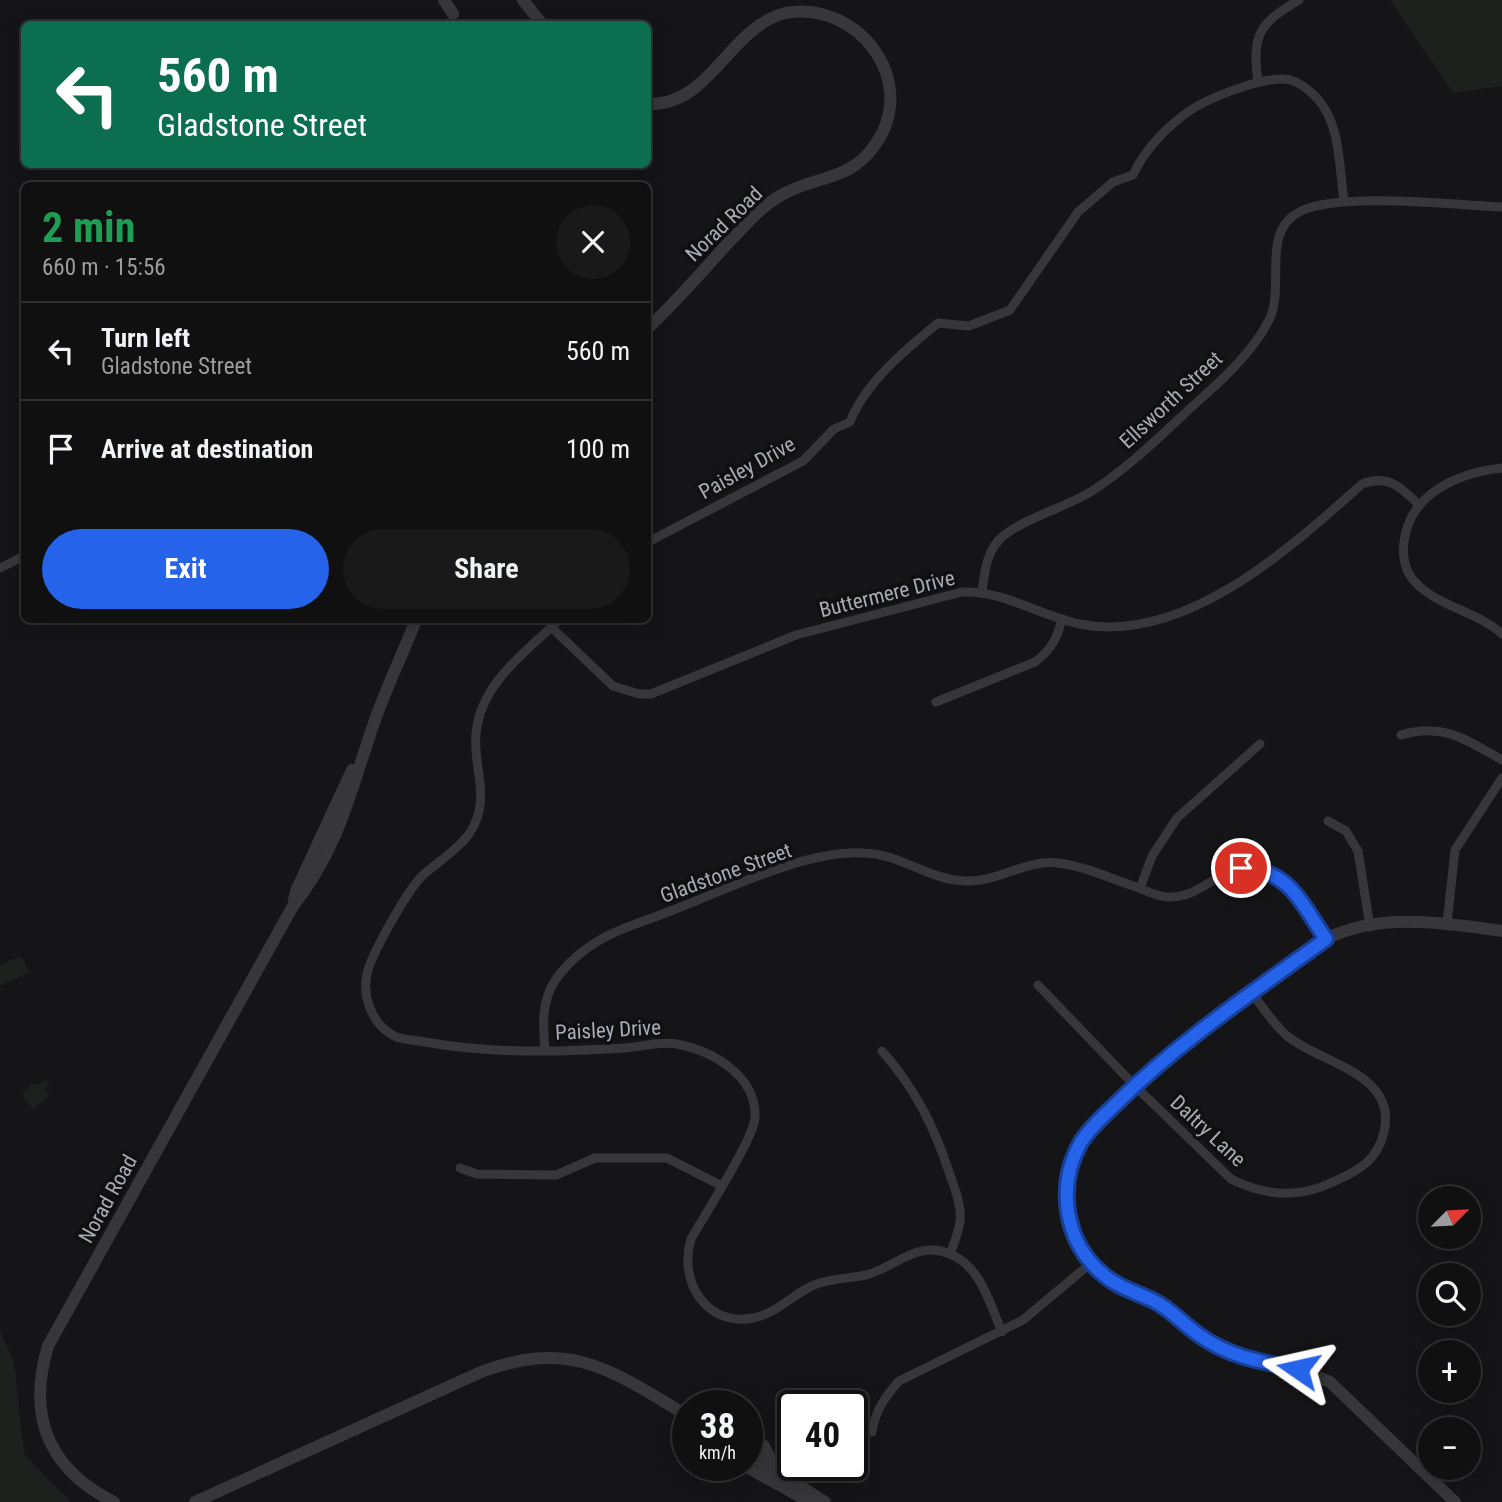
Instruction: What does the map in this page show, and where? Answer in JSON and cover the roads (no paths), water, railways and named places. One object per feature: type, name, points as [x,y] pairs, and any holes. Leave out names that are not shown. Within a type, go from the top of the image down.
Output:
[{"type":"street","points":[[444,0],[453,14]]},
{"type":"street","points":[[523,0],[540,21]]},
{"type":"street","points":[[1299,0],[1271,16],[1260,33],[1255,54],[1258,82],[1289,80],[1304,86],[1330,116],[1344,201]]},
{"type":"street","name":"Norad Road","points":[[651,104],[670,102],[694,89],[755,26],[802,10],[840,18],[856,27],[869,40],[885,64],[891,101],[881,135],[857,164],[844,174],[786,192],[761,209],[651,325]]},
{"type":"street","name":"Paisley Drive","points":[[651,540],[803,461],[834,429],[850,422],[857,405],[888,369],[938,323],[969,326],[1010,310],[1078,212],[1113,182],[1133,175],[1142,156],[1185,114],[1213,99],[1258,82]]},
{"type":"street","name":"Ellsworth Street","points":[[982,591],[986,562],[1002,537],[1089,493],[1115,475],[1231,372],[1269,319],[1273,308],[1277,239],[1282,229],[1301,211],[1344,201],[1502,208]]},
{"type":"street","points":[[1502,468],[1466,474],[1443,485],[1419,505],[1407,524],[1403,546],[1404,563],[1415,582],[1436,598],[1483,618],[1502,634]]},
{"type":"street","name":"Buttermere Drive","points":[[551,627],[613,686],[639,694],[651,694],[796,635],[942,596],[982,591],[1062,619],[1104,627],[1124,626],[1180,612],[1252,574],[1301,538],[1362,484],[1373,480],[1393,482],[1419,505]]},
{"type":"street","points":[[0,568],[21,558]]},
{"type":"street","points":[[936,702],[1035,662],[1048,652],[1058,638],[1062,619]]},
{"type":"street","name":"Norad Road","points":[[114,1502],[83,1484],[56,1455],[48,1439],[39,1405],[42,1367],[48,1346],[293,906],[296,891],[370,736],[415,623]]},
{"type":"street","name":"Paisley Drive","points":[[556,623],[500,676],[484,703],[477,727],[482,799],[480,815],[463,842],[421,877],[369,966],[364,985],[372,1013],[382,1027],[396,1037],[470,1050],[545,1051],[675,1044],[716,1057],[732,1069],[745,1084],[754,1103],[755,1119],[722,1186],[691,1239],[687,1253],[687,1274],[694,1290],[707,1305],[720,1314],[734,1319],[752,1318],[770,1313],[813,1286],[833,1278],[864,1275],[883,1269],[911,1253],[927,1249],[950,1254]]},
{"type":"street","points":[[1402,735],[1427,729],[1441,730],[1502,760]]},
{"type":"street","points":[[1140,888],[1152,856],[1177,818],[1260,744]]},
{"type":"street","points":[[1447,923],[1455,850],[1502,778]]},
{"type":"street","points":[[1328,821],[1346,831],[1358,851],[1370,927]]},
{"type":"street","name":"Gladstone Street","points":[[545,1051],[542,1018],[547,997],[556,979],[587,948],[613,934],[775,870],[846,853],[863,852],[891,857],[936,877],[968,882],[1044,863],[1060,863],[1172,897],[1194,891],[1229,870],[1267,871],[1281,878],[1292,889],[1326,939]]},
{"type":"street","points":[[1455,1502],[1329,1382],[1298,1369],[1245,1359],[1224,1351],[1197,1334],[1166,1307],[1121,1287],[1091,1263],[1074,1235],[1065,1193],[1068,1175],[1083,1140],[1155,1066],[1326,939],[1340,931],[1410,922],[1447,923],[1502,931]]},
{"type":"street","name":"Daltry Lane","points":[[1038,985],[1218,1169],[1250,1188],[1275,1194],[1303,1194],[1359,1170],[1371,1160],[1381,1144],[1386,1125],[1383,1105],[1373,1086],[1356,1073],[1287,1036],[1252,993]]},
{"type":"street","points":[[882,1051],[915,1093],[929,1116],[960,1207],[960,1222],[950,1254],[967,1264],[979,1279],[1002,1332]]},
{"type":"street","points":[[460,1168],[477,1174],[556,1175],[595,1158],[667,1158],[722,1186]]},
{"type":"street","points":[[872,1432],[874,1416],[899,1381],[1023,1320],[1091,1263]]},
{"type":"street","points":[[195,1502],[481,1372],[516,1361],[537,1357],[583,1360],[608,1370],[672,1407]]},
{"type":"street","points":[[655,1397],[672,1410]]},
{"type":"street","points":[[763,1445],[775,1468]]},
{"type":"street","points":[[763,1461],[825,1502]]},
{"type":"street","points":[[763,1476],[810,1502]]}]
